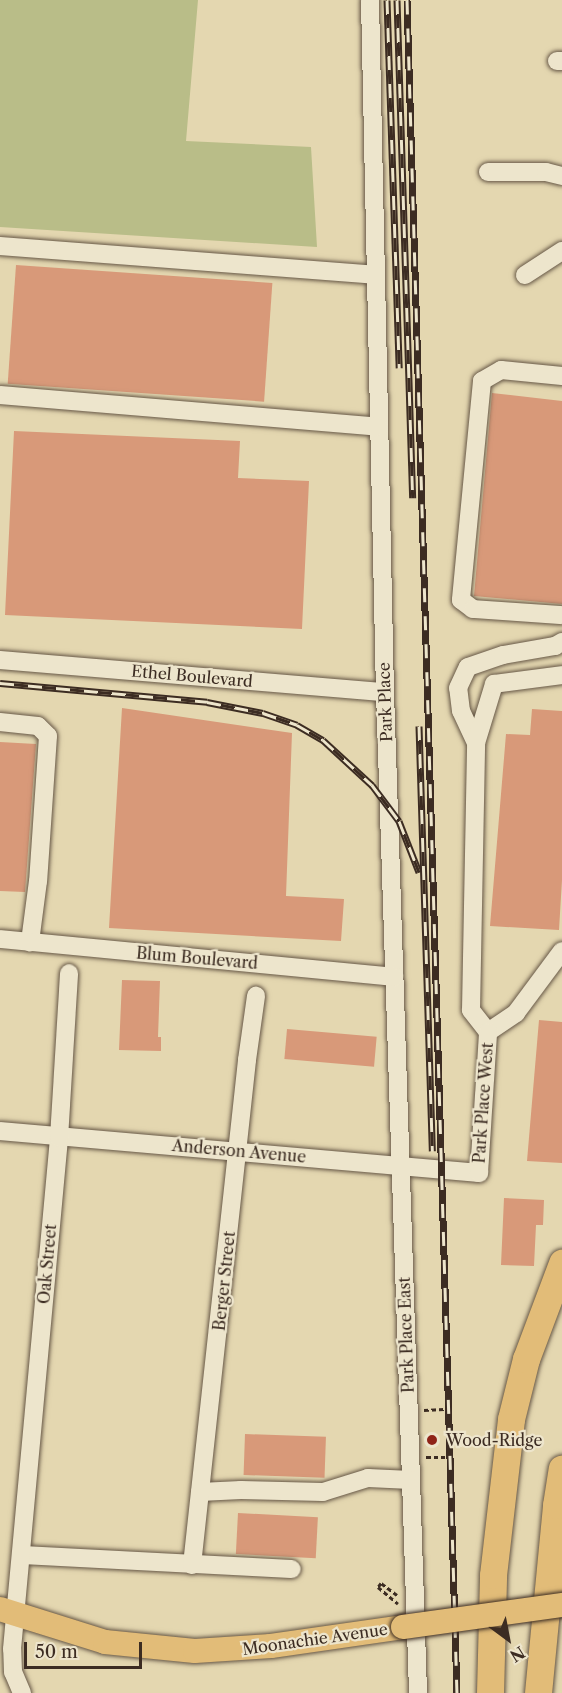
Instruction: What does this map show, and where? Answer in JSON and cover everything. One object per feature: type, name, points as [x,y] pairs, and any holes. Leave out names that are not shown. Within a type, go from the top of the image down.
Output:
[{"type":"highway","points":[[490,1693],[490,1615],[502,1481],[518,1386],[562,1263]]},
{"type":"highway","points":[[538,1693],[556,1505],[562,1468]]},
{"type":"main road","name":"Moonachie Avenue","points":[[8,1612],[105,1642],[195,1651],[271,1646],[401,1616],[490,1615],[562,1605]]},
{"type":"street","name":"Park Place","points":[[370,0],[384,692],[394,977]]},
{"type":"street","points":[[488,172],[546,172],[562,176]]},
{"type":"street","points":[[0,246],[375,275]]},
{"type":"street","points":[[525,275],[562,250]]},
{"type":"street","points":[[562,376],[501,370],[482,381],[461,600],[472,609],[562,615]]},
{"type":"street","points":[[0,395],[379,427]]},
{"type":"street","points":[[476,743],[461,711],[458,688],[468,667],[503,655],[555,646],[562,642]]},
{"type":"street","name":"Ethel Boulevard","points":[[0,660],[384,692]]},
{"type":"street","points":[[562,675],[494,684],[476,743],[471,1010],[488,1032],[516,1013],[562,951]]},
{"type":"street","points":[[0,722],[38,726],[48,736],[39,869],[30,942]]},
{"type":"street","name":"Blum Boulevard","points":[[0,939],[394,977]]},
{"type":"street","name":"Oak Street","points":[[22,1693],[13,1672],[8,1612],[22,1555],[58,1138],[69,973]]},
{"type":"street","name":"Park Place East","points":[[394,977],[418,1693]]},
{"type":"street","name":"Berger Street","points":[[192,1565],[246,1060],[256,996]]},
{"type":"street","name":"Park Place West","points":[[479,1173],[488,1032]]},
{"type":"street","name":"Anderson Avenue","points":[[0,1131],[58,1138],[238,1150],[479,1173]]},
{"type":"street","points":[[200,1492],[241,1490],[323,1492],[368,1478],[411,1480]]},
{"type":"street","points":[[22,1555],[292,1569]]},
{"type":"path","points":[[419,1410],[444,1409]]},
{"type":"path","points":[[420,1458],[445,1457]]},
{"type":"path","points":[[401,1616],[378,1587],[381,1584],[404,1600]]},
{"type":"green space","points":[[0,0],[198,0],[186,141],[311,147],[317,247],[0,227]]},
{"type":"building","points":[[16,265],[272,283],[264,402],[8,384]]},
{"type":"building","points":[[492,393],[562,401],[562,604],[474,596]]},
{"type":"building","points":[[14,431],[240,441],[238,478],[309,481],[302,629],[5,615]]},
{"type":"building","points":[[122,708],[292,733],[286,896],[344,899],[341,941],[109,928]]},
{"type":"building","points":[[532,709],[562,711],[562,880],[559,930],[490,926],[506,734],[530,735]]},
{"type":"building","points":[[0,742],[36,744],[25,892],[0,891]]},
{"type":"building","points":[[122,980],[160,981],[158,1037],[161,1037],[161,1051],[119,1050]]},
{"type":"building","points":[[539,1020],[562,1022],[562,1163],[527,1161]]},
{"type":"building","points":[[287,1029],[377,1037],[374,1067],[284,1059]]},
{"type":"building","points":[[504,1198],[544,1200],[543,1225],[536,1225],[534,1266],[501,1265]]},
{"type":"building","points":[[245,1434],[326,1437],[325,1478],[244,1475]]},
{"type":"building","points":[[238,1513],[318,1517],[316,1558],[236,1554]]},
{"type":"railway","points":[[387,0],[399,368]]},
{"type":"railway","points":[[397,0],[413,498]]},
{"type":"railway","points":[[407,0],[457,1693]]},
{"type":"railway","points":[[0,683],[207,702],[263,713],[297,725],[323,740],[372,785],[399,821],[419,872]]},
{"type":"railway","points":[[419,726],[432,1151]]},
{"type":"place","name":"Wood-Ridge","points":[[432,1440]]}]
